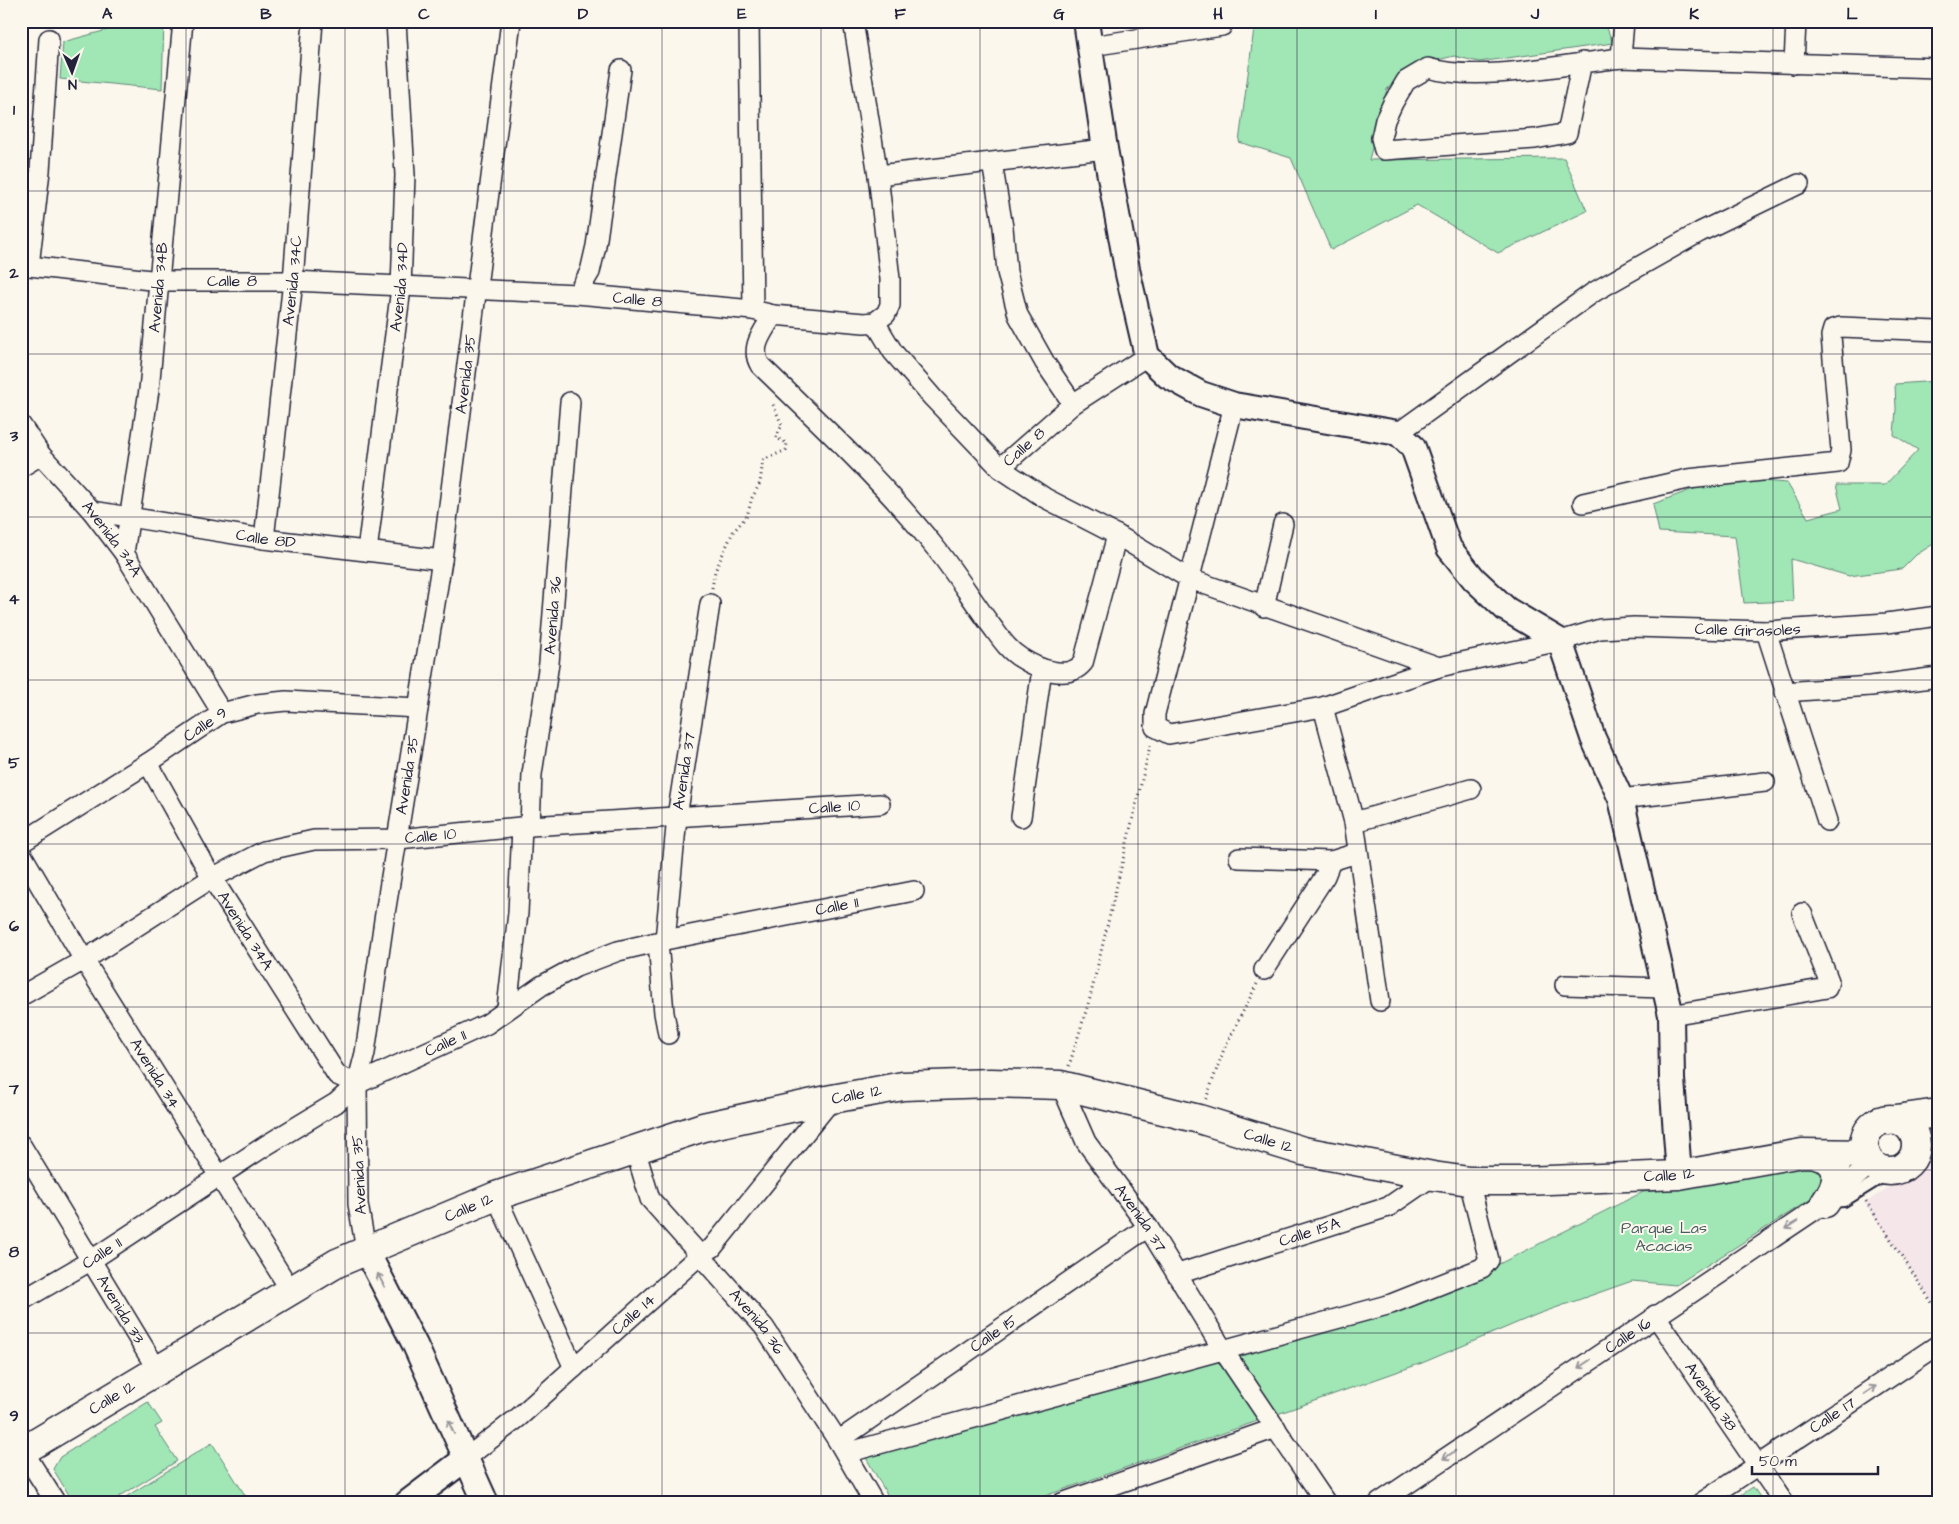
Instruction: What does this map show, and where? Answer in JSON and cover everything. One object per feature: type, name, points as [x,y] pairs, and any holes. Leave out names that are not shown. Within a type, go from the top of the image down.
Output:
[{"type":"main road","name":"Calle 12","points":[[22,1452],[337,1263],[366,1250],[496,1196],[703,1127],[832,1099],[903,1086],[1064,1078],[1303,1151],[1433,1176],[1469,1180],[1533,1181],[1679,1175],[1760,1159],[1852,1133],[1884,1121],[1938,1113]]},
{"type":"main road","points":[[1884,1121],[1897,1121],[1911,1129],[1915,1136],[1927,1146],[1907,1166],[1876,1163],[1864,1147],[1868,1133],[1884,1121]]},
{"type":"main road","name":"Calle 12","points":[[1760,1159],[1816,1154],[1876,1163]]},
{"type":"main road","points":[[1816,1154],[1830,1160],[1836,1173],[1835,1187],[1825,1204]]},
{"type":"street","name":"Avenida 34B","points":[[124,553],[149,390],[183,21]]},
{"type":"street","name":"Avenida 34C","points":[[264,539],[293,281],[313,21]]},
{"type":"street","name":"Avenida 34D","points":[[367,551],[401,288],[405,175],[396,21]]},
{"type":"street","name":"Avenida 35","points":[[486,1503],[414,1345],[366,1250],[358,1204],[356,1084],[365,1053],[442,560],[511,21]]},
{"type":"street","points":[[749,21],[752,310]]},
{"type":"street","points":[[853,21],[878,175],[890,279],[890,305],[886,314],[875,322]]},
{"type":"street","points":[[1086,21],[1105,149],[1128,274],[1146,356],[1168,376],[1201,394],[1234,405],[1398,433],[1413,447],[1449,548],[1455,556],[1474,579],[1506,608],[1560,641],[1593,738],[1621,799],[1671,1015],[1672,1078],[1679,1175]]},
{"type":"street","points":[[1621,58],[1624,21]]},
{"type":"street","points":[[1794,64],[1796,21]]},
{"type":"street","points":[[1091,46],[1222,26]]},
{"type":"street","points":[[25,266],[40,171],[49,39]]},
{"type":"street","points":[[1582,62],[1566,133],[1535,138],[1384,150],[1380,138],[1385,120],[1393,103],[1406,81],[1428,68],[1449,74],[1502,72],[1582,62],[1621,58],[1938,68]]},
{"type":"street","points":[[577,294],[590,272],[596,246],[621,70]]},
{"type":"street","points":[[878,175],[1105,149]]},
{"type":"street","points":[[992,163],[1003,227],[1007,272],[1018,316],[1044,363],[1073,404]]},
{"type":"street","points":[[1398,433],[1594,292],[1700,232],[1799,184]]},
{"type":"street","name":"Calle 8","points":[[25,266],[159,281],[293,281],[401,288],[577,294],[752,310],[773,315],[864,323],[875,322],[893,352],[933,398],[1000,468],[1073,404],[1146,356]]},
{"type":"street","points":[[773,315],[755,351],[760,365],[884,490],[938,551],[1006,645],[1021,658],[1042,668],[1070,673],[1078,669],[1083,663],[1117,535]]},
{"type":"street","points":[[1582,503],[1688,479],[1838,462],[1841,450],[1831,336],[1833,329],[1841,327],[1938,331]]},
{"type":"street","name":"Avenida 36","points":[[507,1008],[532,774],[549,663],[570,402]]},
{"type":"street","points":[[1155,727],[1155,714],[1234,405]]},
{"type":"street","name":"Avenida 34A","points":[[21,425],[41,455],[92,511],[124,553],[222,713]]},
{"type":"street","points":[[21,466],[41,455]]},
{"type":"street","points":[[1000,468],[1045,498],[1117,535],[1190,580],[1438,667]]},
{"type":"street","name":"Calle 8D","points":[[92,511],[264,539],[442,560]]},
{"type":"street","points":[[1264,607],[1283,524]]},
{"type":"street","name":"Avenida 37","points":[[668,1034],[664,1013],[662,941],[677,817],[710,604]]},
{"type":"street","name":"Calle Girasoles","points":[[1155,727],[1169,734],[1186,733],[1323,707],[1438,667],[1560,641],[1600,629],[1625,627],[1766,632],[1887,623],[1938,616]]},
{"type":"street","points":[[1766,632],[1827,821]]},
{"type":"street","points":[[1020,817],[1042,668]]},
{"type":"street","points":[[1784,692],[1871,686],[1938,677]]},
{"type":"street","name":"Calle 9","points":[[21,843],[148,764],[222,713],[257,704],[286,701],[418,708]]},
{"type":"street","points":[[1323,707],[1354,822],[1380,1001]]},
{"type":"street","name":"Avenida 34A","points":[[148,764],[212,878],[337,1075],[356,1084]]},
{"type":"street","points":[[1621,799],[1765,782]]},
{"type":"street","points":[[1354,822],[1471,789]]},
{"type":"street","name":"Calle 10","points":[[21,996],[84,960],[212,878],[264,851],[314,840],[398,839],[526,826],[880,804]]},
{"type":"street","name":"Avenida 34","points":[[21,853],[84,960],[292,1291]]},
{"type":"street","points":[[1239,858],[1331,861],[1357,853]]},
{"type":"street","points":[[1264,970],[1326,876],[1331,861]]},
{"type":"street","name":"Calle 11","points":[[21,1302],[90,1261],[336,1103],[356,1084],[487,1024],[507,1008],[541,986],[576,968],[618,951],[914,891]]},
{"type":"street","points":[[1671,1015],[1827,988],[1829,981],[1802,913]]},
{"type":"street","points":[[1566,985],[1664,988]]},
{"type":"street","name":"Avenida 37","points":[[1064,1078],[1086,1142],[1148,1227],[1222,1350],[1276,1428]]},
{"type":"street","name":"Calle 14","points":[[407,1503],[518,1417],[701,1254],[712,1248],[832,1099]]},
{"type":"street","name":"Avenida 33","points":[[21,1145],[158,1371]]},
{"type":"street","name":"Avenida 36","points":[[635,1149],[650,1199],[701,1254],[764,1327],[842,1447],[874,1503]]},
{"type":"street","name":"Calle 16","points":[[1379,1503],[1655,1315],[1825,1204],[1876,1163]]},
{"type":"street","name":"Calle 15A","points":[[1178,1274],[1388,1207],[1433,1176]]},
{"type":"street","points":[[842,1447],[1222,1350],[1391,1304],[1482,1268],[1489,1260],[1469,1180]]},
{"type":"street","points":[[496,1196],[574,1368]]},
{"type":"street","name":"Calle 15","points":[[842,1447],[1148,1227]]},
{"type":"street","name":"Avenida 38","points":[[1655,1315],[1784,1503]]},
{"type":"street","name":"Calle 17","points":[[1701,1503],[1938,1345]]},
{"type":"street","points":[[1062,1503],[1276,1428],[1326,1503]]},
{"type":"street","points":[[22,1452],[56,1503]]},
{"type":"path","points":[[710,604],[715,571],[733,532],[747,516],[752,498],[760,483],[763,460],[786,450],[787,443],[776,438],[782,425],[769,396],[773,378]]},
{"type":"path","points":[[1064,1078],[1090,998],[1155,727]]},
{"type":"path","points":[[1204,1105],[1224,1049],[1264,970]]},
{"type":"path","points":[[1863,1197],[1938,1312]]},
{"type":"shaded area","points":[[1938,1154],[1938,1311],[1865,1203]]},
{"type":"green space","points":[[140,21],[164,21],[162,89],[60,79],[63,42]]},
{"type":"green space","points":[[1255,21],[1604,21],[1613,43],[1479,62],[1454,56],[1417,65],[1387,89],[1369,160],[1564,158],[1587,211],[1498,253],[1417,205],[1331,250],[1291,158],[1239,142]]},
{"type":"green space","points":[[1938,381],[1938,541],[1916,555],[1902,569],[1849,576],[1791,559],[1793,601],[1744,603],[1735,536],[1659,532],[1653,504],[1723,478],[1787,483],[1808,518],[1842,509],[1836,485],[1885,485],[1918,450],[1894,435],[1895,384]]},
{"type":"green space","name":"Parque Las Acacias","points":[[1812,1162],[1823,1176],[1819,1194],[1676,1285],[1632,1281],[1538,1314],[1422,1363],[1025,1503],[892,1503],[865,1456],[1391,1314],[1495,1266],[1643,1192],[1690,1187]]},
{"type":"green space","points":[[148,1402],[162,1423],[155,1427],[177,1461],[109,1503],[74,1503],[53,1469],[60,1457]]},
{"type":"green space","points":[[212,1443],[250,1503],[116,1503]]},
{"type":"green space","points":[[1753,1487],[1764,1503],[1729,1503]]}]
